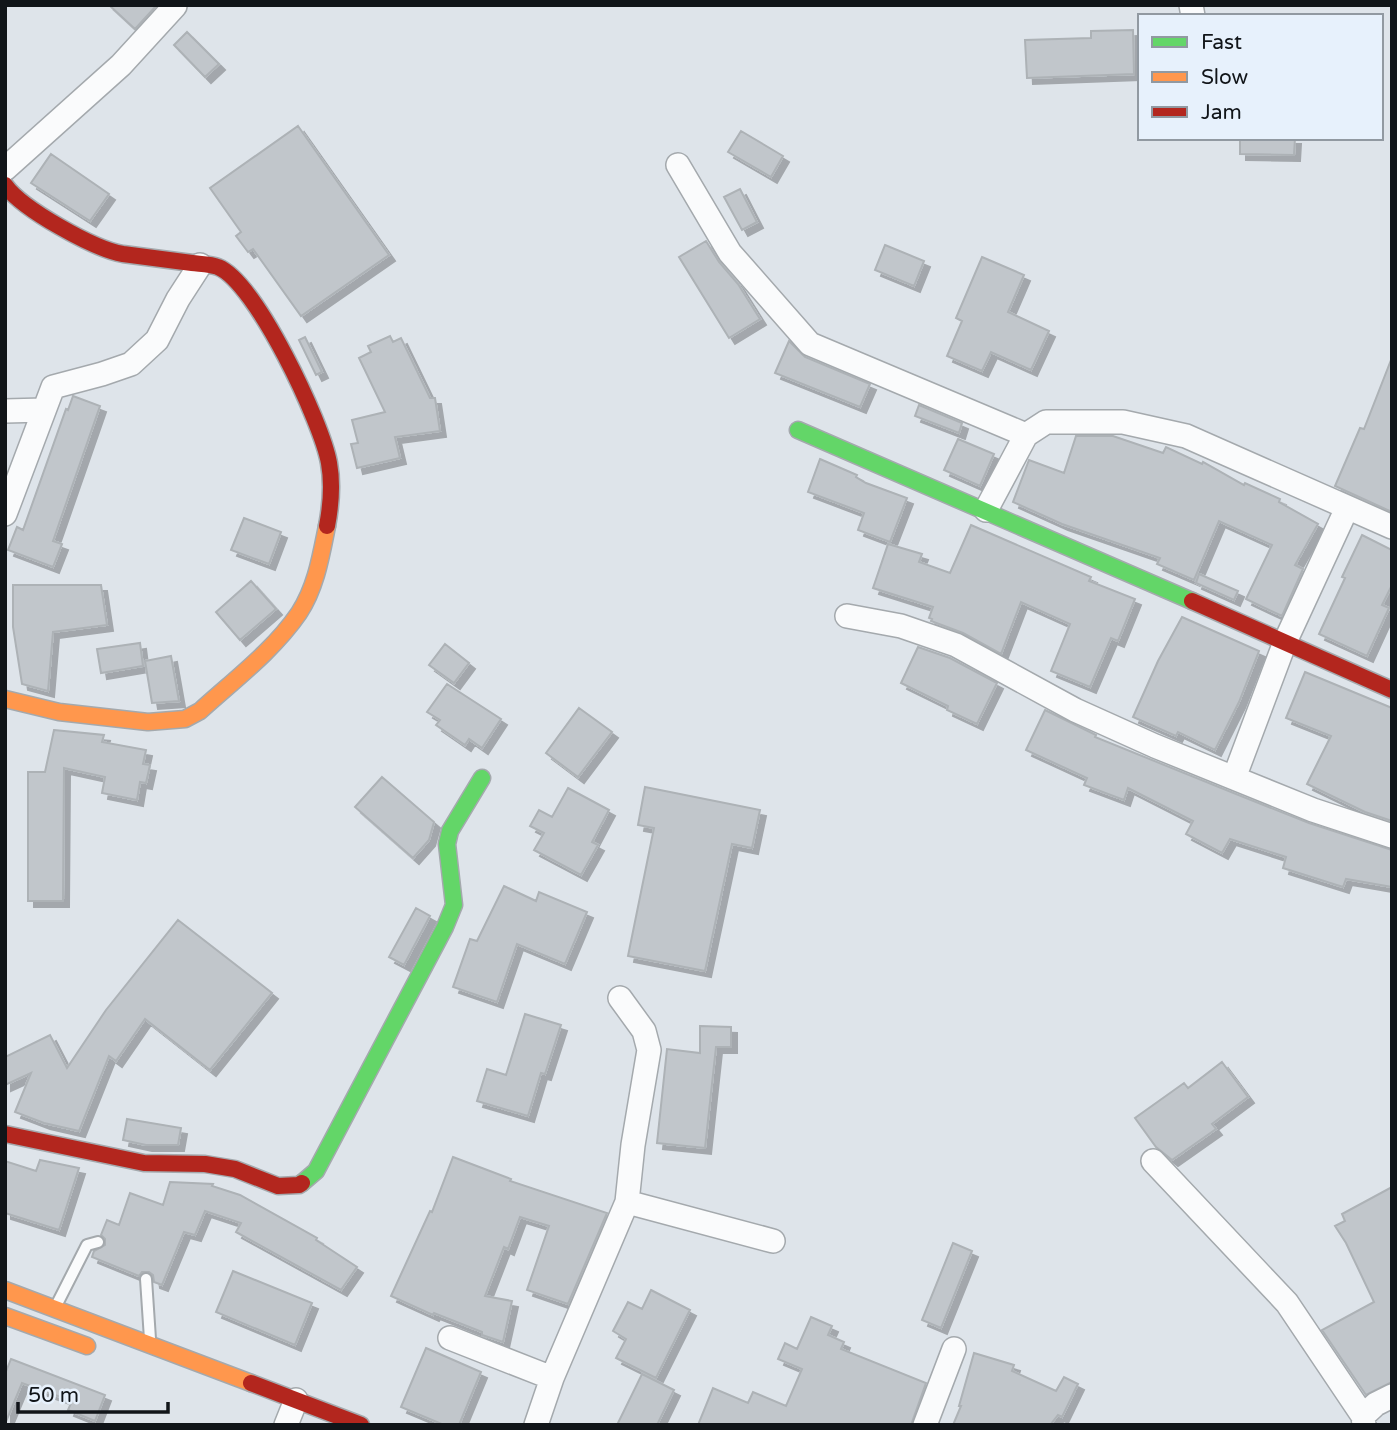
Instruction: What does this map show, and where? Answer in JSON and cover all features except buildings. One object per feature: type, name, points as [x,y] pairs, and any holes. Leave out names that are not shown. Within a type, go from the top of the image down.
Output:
[{"type":"street","points":[[5,169],[121,65],[175,6]]},
{"type":"street","points":[[678,165],[730,253],[810,344],[1026,435]]},
{"type":"street","points":[[5,185],[31,209],[82,238],[119,253],[219,267],[241,286],[281,346],[309,404],[329,462],[332,502],[318,570],[300,611],[276,642],[201,711],[185,719],[148,722],[59,712],[5,699]]},
{"type":"street","points":[[5,514],[53,387],[131,364],[157,340],[178,299],[200,265]]},
{"type":"street","points":[[5,411],[44,410]]},
{"type":"street","points":[[986,510],[1026,435],[1046,422],[1123,422],[1186,436],[1392,527]]},
{"type":"street","points":[[798,430],[1392,690]]},
{"type":"street","points":[[1234,778],[1285,642],[1347,508]]},
{"type":"street","points":[[847,616],[901,626],[956,645],[1075,710],[1313,810],[1392,836]]},
{"type":"street","points":[[5,1134],[145,1163],[205,1164],[235,1168],[278,1186],[299,1185],[316,1171],[445,927],[454,905],[447,844],[450,831],[482,778]]},
{"type":"street","points":[[536,1425],[552,1378],[627,1202],[633,1145],[649,1050],[644,1031],[620,998]]},
{"type":"street","points":[[1153,1161],[1287,1303],[1363,1420],[1376,1404],[1392,1396]]},
{"type":"street","points":[[627,1202],[773,1241]]},
{"type":"street","points":[[5,1290],[150,1345],[289,1417],[360,1425]]},
{"type":"street","points":[[5,1316],[108,1354]]},
{"type":"street","points":[[450,1338],[552,1378]]},
{"type":"street","points":[[925,1425],[954,1349]]},
{"type":"lane","points":[[55,1308],[87,1245],[98,1242]]},
{"type":"lane","points":[[146,1279],[150,1345]]},
{"type":"traffic: fast","points":[[798,430],[1192,601]]},
{"type":"traffic: fast","points":[[302,1183],[316,1171],[445,927],[454,905],[447,844],[450,831],[482,778]]},
{"type":"traffic: slow","points":[[5,699],[59,712],[148,722],[185,719],[200,711],[265,653],[299,613],[314,582],[327,526]]},
{"type":"traffic: slow","points":[[5,1290],[251,1383]]},
{"type":"traffic: slow","points":[[5,1316],[87,1346]]},
{"type":"traffic: jam","points":[[5,185],[42,216],[110,251],[212,265],[233,278],[250,298],[285,356],[324,444],[329,463],[331,495],[327,526]]},
{"type":"traffic: jam","points":[[1192,601],[1392,690]]},
{"type":"traffic: jam","points":[[5,1134],[144,1163],[205,1164],[235,1169],[278,1186],[302,1183]]},
{"type":"traffic: jam","points":[[251,1383],[361,1425]]}]
